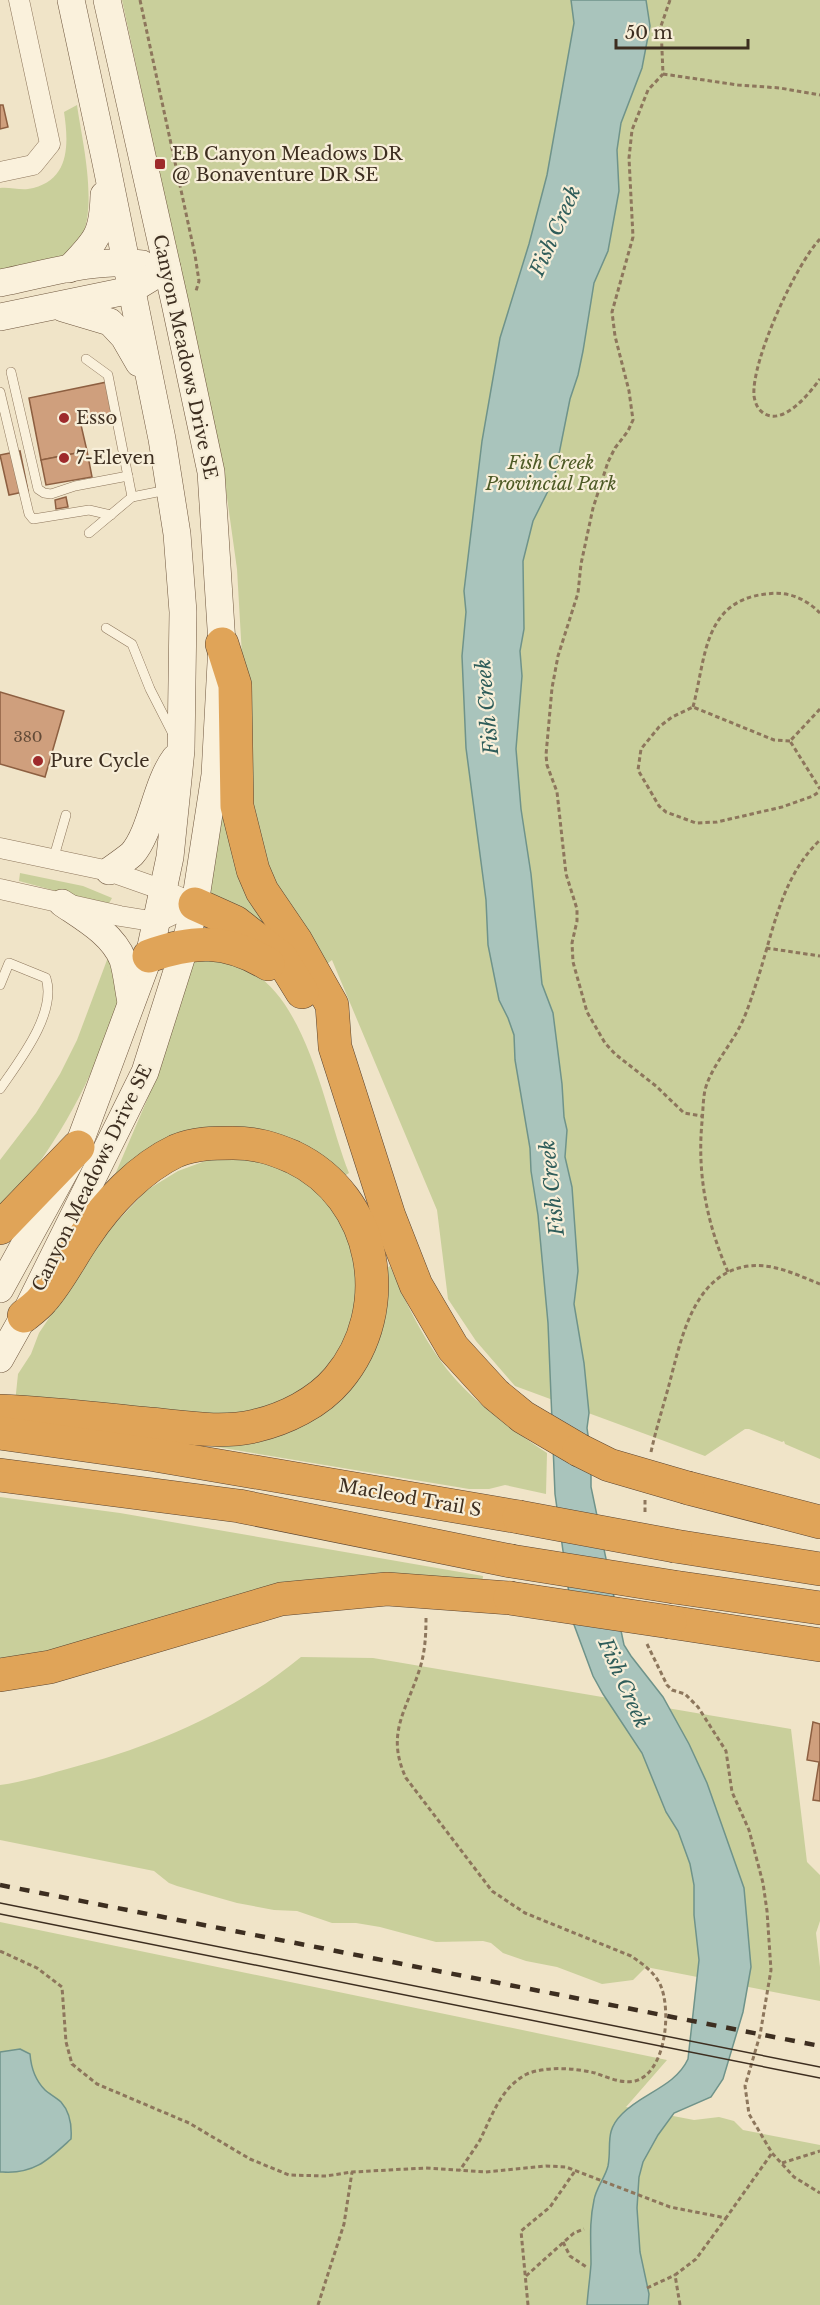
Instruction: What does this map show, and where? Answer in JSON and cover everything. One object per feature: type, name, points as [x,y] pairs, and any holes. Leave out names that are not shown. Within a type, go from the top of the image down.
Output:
[{"type":"highway","points":[[222,644],[235,685],[237,806],[253,870],[262,891],[296,941],[332,1005],[335,1047],[388,1216],[416,1286],[453,1348],[495,1394],[523,1417],[609,1465],[820,1522]]},
{"type":"highway","points":[[195,904],[236,922],[281,958],[335,1047]]},
{"type":"highway","points":[[149,956],[172,948],[203,943],[237,948],[295,980]]},
{"type":"highway","points":[[0,1411],[216,1431],[255,1426],[284,1417],[311,1403],[338,1380],[352,1360],[363,1338],[372,1299],[372,1263],[363,1229],[335,1185],[307,1164],[269,1146],[252,1143],[200,1144],[178,1151],[151,1165],[118,1196],[87,1232],[42,1300],[24,1316]]},
{"type":"highway","points":[[0,1228],[78,1147]]},
{"type":"highway","name":"Macleod Trail S","points":[[0,1433],[155,1455],[675,1546],[820,1569]]},
{"type":"highway","points":[[0,1475],[239,1506],[512,1561],[820,1608]]},
{"type":"highway","points":[[0,1675],[50,1667],[282,1599],[387,1589],[510,1598],[658,1630],[820,1645]]},
{"type":"main road","name":"Canyon Meadows Drive SE","points":[[0,1289],[78,1147],[149,956],[170,857],[181,750],[183,612],[177,534],[149,377],[71,0]]},
{"type":"main road","name":"Canyon Meadows Drive SE","points":[[3,1354],[146,1072],[185,946],[195,904],[215,775],[222,644],[211,472],[107,0]]},
{"type":"main road","points":[[69,269],[96,239],[104,217],[105,158]]},
{"type":"main road","points":[[0,283],[69,269],[124,262],[167,268]]},
{"type":"main road","points":[[0,317],[130,290],[167,268]]},
{"type":"main road","points":[[56,306],[110,322],[124,338],[149,377]]},
{"type":"main road","points":[[109,872],[132,853],[145,829],[168,768],[181,750]]},
{"type":"main road","points":[[62,903],[114,944],[122,960],[131,1002]]},
{"type":"street","points":[[0,172],[33,165],[50,144],[19,0]]},
{"type":"street","points":[[0,848],[109,872],[163,890],[195,904]]},
{"type":"street","points":[[0,889],[120,916],[158,922],[195,904]]},
{"type":"lane","points":[[86,359],[108,375],[132,497]]},
{"type":"lane","points":[[11,372],[38,489],[44,494],[51,494],[75,486],[128,476]]},
{"type":"lane","points":[[0,392],[29,514],[33,519],[89,510],[111,515]]},
{"type":"lane","points":[[89,533],[132,497],[170,489]]},
{"type":"lane","points":[[106,628],[132,644],[150,689],[181,750]]},
{"type":"lane","points":[[53,860],[66,815]]},
{"type":"lane","points":[[0,985],[9,963],[45,978],[49,990],[31,1044],[0,1089]]},
{"type":"path","points":[[140,0],[195,255],[198,281],[193,297]]},
{"type":"path","points":[[670,0],[661,26],[660,47],[663,74],[648,90],[632,130],[629,159],[633,237],[612,312],[633,420],[608,462],[593,508],[581,564],[578,593],[558,656],[552,688],[546,755],[557,792],[566,874],[577,909],[572,943],[573,962],[587,1012],[605,1043],[615,1053],[656,1086],[684,1113],[702,1116]]},
{"type":"path","points":[[663,74],[820,95]]},
{"type":"path","points":[[819,381],[793,407],[780,416],[771,417],[764,414],[755,403],[755,383],[764,348],[806,257],[820,239]]},
{"type":"path","points":[[693,707],[713,626],[728,608],[739,600],[751,596],[782,593],[800,598],[820,613]]},
{"type":"path","points":[[790,741],[820,790],[813,796],[782,807],[717,822],[696,823],[666,812],[659,806],[638,770],[641,748],[659,727],[672,717],[693,707],[774,740],[790,741],[819,713]]},
{"type":"path","points":[[728,1272],[715,1242],[704,1197],[699,1149],[705,1091],[714,1069],[739,1029],[790,880],[820,840]]},
{"type":"path","points":[[766,948],[820,956]]},
{"type":"path","points":[[650,1456],[686,1324],[716,1279],[728,1272],[749,1266],[776,1267],[820,1284]]},
{"type":"path","points":[[645,1498],[645,1520]]},
{"type":"path","points":[[427,1591],[423,1657],[400,1718],[397,1733],[398,1756],[406,1778],[492,1891],[525,1913],[631,1956],[649,1969],[660,1982],[666,2007],[660,2054],[652,2071],[646,2076],[631,2082],[622,2082],[591,2072],[562,2069],[548,2069],[527,2074],[509,2087],[478,2142],[459,2170]]},
{"type":"path","points":[[658,1630],[649,1652],[667,1686],[685,1694],[698,1707],[726,1751],[732,1792],[753,1842],[763,1882],[771,1958],[760,2035],[745,2086],[749,2114],[772,2153],[794,2177],[820,2193]]},
{"type":"path","points":[[0,1951],[37,1968],[62,1987],[66,2042],[72,2064],[97,2084],[189,2123],[250,2159],[289,2175],[326,2176],[352,2172],[426,2168],[485,2172],[546,2166],[566,2167],[685,2212],[726,2218]]},
{"type":"path","points":[[782,2163],[820,2151]]},
{"type":"path","points":[[647,2288],[675,2275],[696,2259],[772,2153]]},
{"type":"path","points":[[528,2305],[521,2231],[550,2207],[575,2170]]},
{"type":"path","points":[[318,2305],[344,2224],[352,2172]]},
{"type":"path","points":[[526,2276],[574,2233],[584,2229]]},
{"type":"path","points":[[563,2242],[570,2256],[588,2268]]},
{"type":"path","points":[[675,2275],[680,2305]]},
{"type":"green space","name":"Fish Creek Provincial Park","points":[[122,0],[820,0],[820,1459],[785,1444],[784,1441],[749,1429],[745,1429],[705,1456],[515,1386],[476,1341],[448,1299],[437,1210],[332,960],[323,967],[253,847],[237,569],[223,469]]},
{"type":"green space","points":[[77,105],[88,188],[88,210],[84,230],[76,246],[63,257],[0,273],[0,188],[28,189],[52,179],[64,160],[66,149],[64,112]]},
{"type":"green space","points":[[222,818],[230,818],[266,928],[208,897]]},
{"type":"green space","points":[[20,873],[83,886],[112,898],[108,905],[19,881]]},
{"type":"green space","points":[[204,959],[240,966],[263,980],[282,1001],[298,1027],[311,1057],[349,1173],[341,1178],[255,1138],[108,1191],[147,1100],[192,966],[195,961]]},
{"type":"green space","points":[[107,960],[115,975],[118,999],[85,1086],[60,1131],[32,1173],[0,1214],[0,1160],[36,1113],[60,1074],[77,1040]]},
{"type":"green space","points":[[238,1157],[268,1162],[295,1172],[341,1212],[365,1298],[330,1376],[252,1418],[15,1403],[18,1374],[31,1354],[39,1333],[106,1233],[147,1190],[178,1171],[208,1160]]},
{"type":"green space","points":[[390,1266],[419,1326],[446,1369],[489,1411],[547,1453],[546,1494],[505,1485],[489,1489],[469,1489],[205,1445],[367,1363],[382,1328],[386,1296],[386,1269]]},
{"type":"green space","points":[[0,1497],[120,1513],[483,1576],[482,1587],[417,1581],[0,1668]]},
{"type":"green space","points":[[301,1657],[373,1658],[791,1729],[807,1862],[820,1875],[820,1921],[816,1933],[820,1967],[820,2001],[646,1967],[633,1980],[602,1984],[557,1967],[526,1961],[503,1953],[491,1943],[483,1941],[436,1942],[380,1927],[356,1923],[332,1923],[297,1911],[274,1910],[237,1903],[177,1886],[169,1883],[154,1871],[0,1840],[0,1785],[99,1760],[160,1739],[248,1695]]},
{"type":"green space","points":[[0,1922],[667,2060],[626,2107],[694,2120],[719,2117],[734,2121],[743,2130],[820,2145],[820,2305],[0,2305]]},
{"type":"water","name":"Fish Creek","points":[[571,0],[646,0],[650,26],[642,68],[621,123],[617,150],[619,191],[608,251],[594,283],[583,351],[570,399],[554,479],[533,521],[523,561],[524,629],[520,651],[522,676],[516,749],[521,809],[531,874],[542,984],[553,1013],[567,1130],[565,1157],[572,1187],[578,1271],[574,1304],[584,1363],[589,1413],[587,1428],[591,1456],[591,1487],[624,1645],[663,1697],[707,1783],[744,1888],[751,1967],[743,2012],[723,2079],[711,2097],[674,2113],[643,2162],[639,2177],[637,2208],[640,2252],[649,2294],[648,2305],[587,2305],[591,2264],[591,2216],[595,2196],[608,2166],[611,2133],[616,2121],[639,2100],[667,2083],[682,2069],[688,2059],[699,1960],[694,1915],[694,1885],[690,1864],[678,1831],[666,1812],[642,1753],[593,1676],[573,1622],[555,1494],[548,1323],[538,1215],[530,1148],[515,1060],[514,1035],[499,1000],[488,945],[486,900],[466,748],[462,656],[466,612],[464,591],[482,441],[500,338],[529,244],[547,175],[574,23]]},
{"type":"water","points":[[20,2049],[30,2054],[31,2064],[39,2082],[61,2102],[66,2110],[71,2124],[71,2139],[48,2159],[33,2168],[0,2172],[0,2052]]},
{"type":"building","points":[[0,105],[3,105],[8,127],[0,129]]},
{"type":"building","points":[[107,382],[114,418],[81,425],[87,451],[41,460],[29,398]]},
{"type":"building","points":[[20,451],[28,491],[9,495],[0,455]]},
{"type":"building","points":[[87,451],[92,477],[46,485],[41,460]]},
{"type":"building","points":[[66,497],[68,507],[56,509],[55,500]]},
{"type":"building","points":[[0,692],[64,711],[45,777],[0,764]]},
{"type":"building","points":[[813,1722],[820,1724],[820,1801],[813,1800],[819,1762],[807,1760]]},
{"type":"tram line","points":[[0,1903],[820,2067]]},
{"type":"tram line","points":[[0,1914],[820,2078]]},
{"type":"railway","points":[[0,1885],[820,2046]]},
{"type":"place","name":"EB Canyon Meadows DR @ Bonaventure DR SE","points":[[160,164]]},
{"type":"place","name":"Esso","points":[[64,418]]},
{"type":"place","name":"7-Eleven","points":[[64,458]]},
{"type":"place","name":"Pure Cycle","points":[[38,761]]}]
